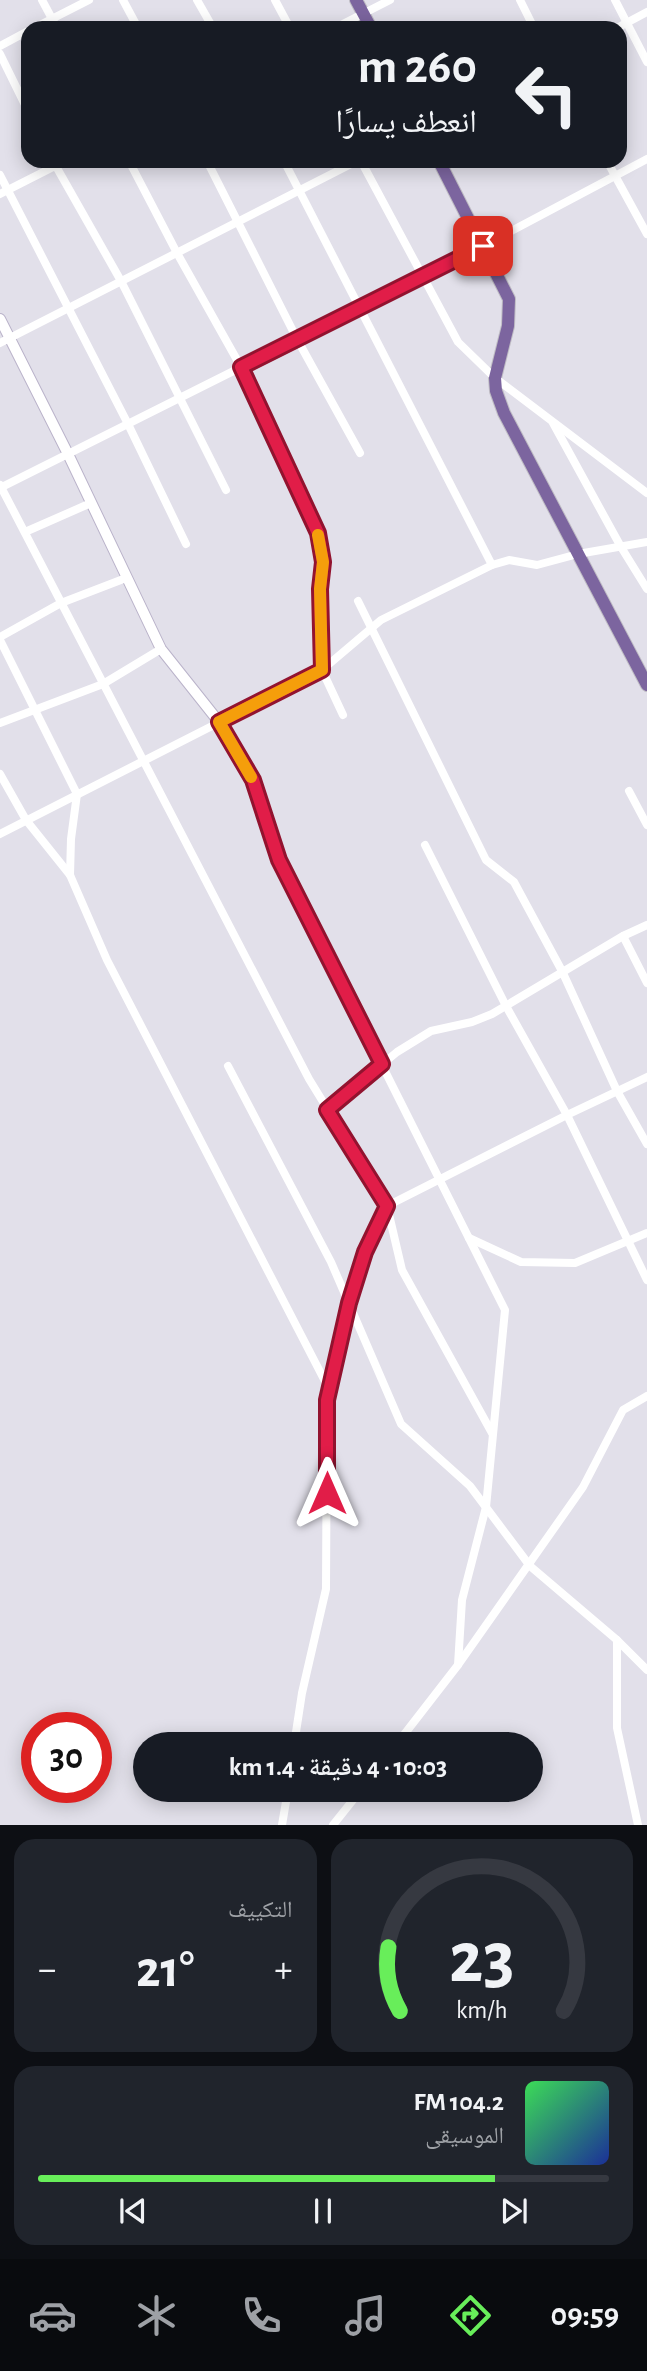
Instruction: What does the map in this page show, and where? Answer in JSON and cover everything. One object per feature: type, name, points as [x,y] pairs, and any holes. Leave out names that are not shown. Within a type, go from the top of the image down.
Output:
[{"type":"main road","points":[[356,0],[367,21]]},
{"type":"main road","points":[[443,168],[509,299],[510,312],[495,378],[496,391],[504,412],[647,685]]},
{"type":"street","points":[[43,0],[52,19]]},
{"type":"street","points":[[48,21],[89,0]]},
{"type":"street","points":[[123,0],[134,21]]},
{"type":"street","points":[[197,0],[209,21]]},
{"type":"street","points":[[275,0],[286,21]]},
{"type":"street","points":[[351,21],[390,0]]},
{"type":"street","points":[[520,0],[530,21]]},
{"type":"street","points":[[615,0],[625,21]]},
{"type":"street","points":[[627,22],[647,12]]},
{"type":"street","points":[[627,25],[647,62]]},
{"type":"street","points":[[0,46],[21,35]]},
{"type":"street","points":[[0,54],[21,97]]},
{"type":"street","points":[[492,1433],[402,1270],[387,1206],[309,1079],[0,487],[483,246],[647,159]]},
{"type":"street","points":[[4,192],[47,168]]},
{"type":"street","points":[[56,168],[121,281],[226,490]]},
{"type":"street","points":[[133,168],[241,367],[318,533],[323,562],[320,589],[322,670],[343,715]]},
{"type":"street","points":[[211,168],[297,339],[360,453]]},
{"type":"street","points":[[288,168],[492,565]]},
{"type":"street","points":[[5,340],[345,168]]},
{"type":"street","points":[[363,168],[458,342],[495,378],[647,493]]},
{"type":"street","points":[[611,168],[647,234]]},
{"type":"street","points":[[0,175],[4,192],[128,424],[186,544]]},
{"type":"street","points":[[0,319],[5,340],[68,454],[161,649],[219,722],[253,780],[279,860],[505,1310],[486,1507],[463,1600],[458,1665]]},
{"type":"street","points":[[551,421],[647,589]]},
{"type":"street","points":[[24,533],[91,503]]},
{"type":"street","points":[[0,834],[322,670],[381,620],[492,565],[509,560],[537,565],[578,554],[647,542]]},
{"type":"street","points":[[70,875],[71,839],[77,794],[0,638],[61,603],[126,578]]},
{"type":"street","points":[[358,601],[486,860],[514,882],[562,971],[617,1091],[647,1144]]},
{"type":"street","points":[[0,723],[103,684],[161,649]]},
{"type":"street","points":[[0,774],[26,820],[70,875],[107,960],[329,1389]]},
{"type":"street","points":[[629,791],[647,825]]},
{"type":"street","points":[[425,845],[506,1006],[567,1115],[647,1280]]},
{"type":"street","points":[[327,1110],[397,1052],[431,1031],[472,1022],[492,1014],[562,971],[647,925]]},
{"type":"street","points":[[623,936],[647,983]]},
{"type":"street","points":[[228,1066],[331,1262],[401,1424],[470,1486],[530,1566],[617,1640],[647,1670]]},
{"type":"street","points":[[296,1732],[302,1693],[326,1589],[327,1400],[349,1303],[365,1252],[387,1206],[647,1077]]},
{"type":"street","points":[[470,1238],[521,1262],[575,1263],[647,1233]]},
{"type":"street","points":[[406,1732],[530,1566],[583,1487],[623,1410],[647,1396]]},
{"type":"street","points":[[617,1640],[617,1728],[638,1825]]},
{"type":"street","points":[[282,1825],[286,1802]]},
{"type":"street","points":[[333,1825],[351,1802]]},
{"type":"slow traffic","points":[[251,777],[219,722],[322,670],[320,589],[323,562],[318,535]]},
{"type":"route","points":[[327,1493],[327,1400],[349,1303],[365,1252],[387,1206],[327,1110],[382,1064],[279,860],[253,780],[219,722],[322,670],[320,589],[323,562],[318,533],[241,367],[483,246]]}]
